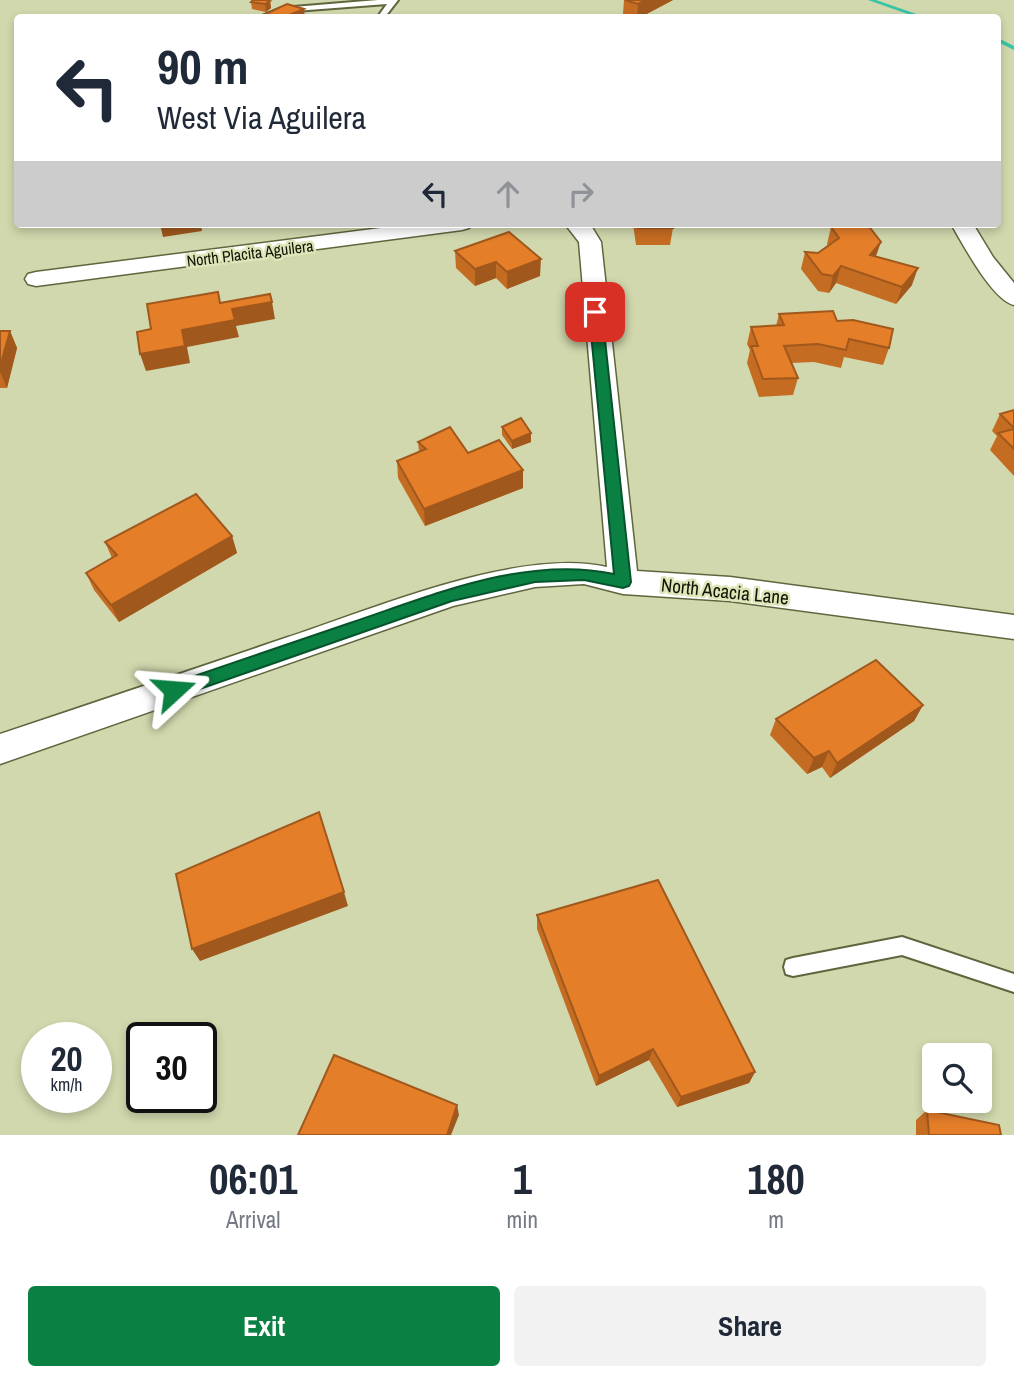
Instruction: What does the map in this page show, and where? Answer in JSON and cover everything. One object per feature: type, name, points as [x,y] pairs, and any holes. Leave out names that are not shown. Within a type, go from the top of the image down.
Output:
[{"type":"street","name":"North Placita Aguilera","points":[[36,279],[281,250],[434,228]]},
{"type":"street","points":[[581,228],[590,242],[623,582]]},
{"type":"street","points":[[964,228],[984,260],[1014,298]]},
{"type":"street","name":"North Acacia Lane","points":[[0,748],[450,595],[535,576],[584,573],[623,582],[730,589],[1014,627]]},
{"type":"lane","points":[[270,14],[281,10],[393,0]]},
{"type":"lane","points":[[793,967],[902,946],[1014,983]]},
{"type":"building","points":[[625,0],[646,0],[638,4]]},
{"type":"building","points":[[270,1],[265,4],[251,2]]},
{"type":"building","points":[[287,4],[304,9],[292,14],[265,14]]},
{"type":"building","points":[[832,228],[870,228],[881,242],[870,255],[918,268],[902,287],[841,266],[833,276],[822,274],[805,252],[818,253],[839,238]]},
{"type":"building","points":[[509,232],[541,259],[507,272],[496,262],[475,269],[455,251]]},
{"type":"building","points":[[218,292],[220,303],[270,294],[272,302],[232,309],[235,320],[182,330],[185,346],[140,354],[137,332],[151,329],[147,304]]},
{"type":"building","points":[[833,311],[837,321],[853,320],[893,329],[889,348],[849,339],[846,350],[818,344],[784,346],[798,378],[763,379],[751,346],[758,346],[751,327],[784,325],[779,314]]},
{"type":"building","points":[[0,331],[10,331],[0,367]]},
{"type":"building","points":[[1014,410],[1014,428],[1000,414]]},
{"type":"building","points":[[521,418],[531,433],[512,441],[502,427]]},
{"type":"building","points":[[450,427],[468,453],[499,440],[523,470],[424,509],[397,461],[426,449],[418,442]]},
{"type":"building","points":[[1014,429],[1014,449],[998,433]]},
{"type":"building","points":[[196,494],[232,536],[111,605],[86,573],[117,555],[105,542]]},
{"type":"building","points":[[876,660],[923,705],[837,763],[829,751],[814,758],[776,719]]},
{"type":"building","points":[[319,812],[344,892],[192,949],[176,874]]},
{"type":"building","points":[[658,880],[755,1072],[681,1097],[653,1049],[599,1076],[537,915]]},
{"type":"building","points":[[334,1055],[457,1105],[447,1135],[298,1135]]},
{"type":"building","points":[[927,1113],[941,1113],[999,1125],[1001,1135],[929,1135]]},
{"type":"waterway","points":[[871,0],[914,14]]},
{"type":"waterway","points":[[1001,42],[1014,48]]},
{"type":"route","points":[[174,690],[450,595],[535,576],[584,573],[623,582],[595,312]]}]
